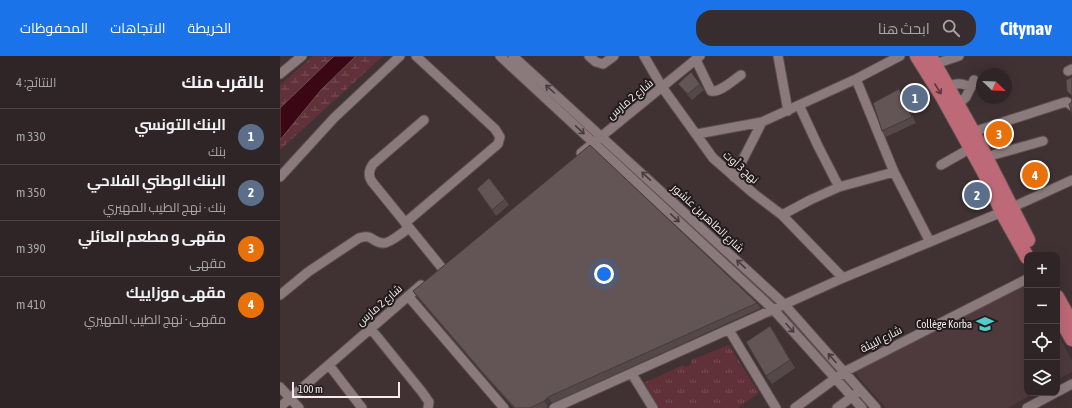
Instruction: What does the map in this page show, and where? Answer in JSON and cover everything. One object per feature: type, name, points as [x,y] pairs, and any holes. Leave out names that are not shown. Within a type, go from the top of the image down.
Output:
[{"type":"highway","points":[[917,56],[942,96],[984,172],[1033,252]]},
{"type":"highway","points":[[933,60],[986,157],[1025,252]]},
{"type":"highway","points":[[1060,302],[1072,324]]},
{"type":"highway","points":[[1060,317],[1072,339]]},
{"type":"street","points":[[280,74],[302,56]]},
{"type":"street","points":[[280,177],[334,118],[400,56]]},
{"type":"street","points":[[280,295],[308,272],[359,238],[368,236],[381,243],[386,243],[498,144],[500,137],[495,129],[416,56]]},
{"type":"street","name":"شارع الطاهر بن عاشور","points":[[500,56],[773,309],[862,408]]},
{"type":"street","name":"شارع الطاهر بن عاشور","points":[[513,56],[784,304],[876,408]]},
{"type":"street","points":[[589,56],[596,62],[603,64],[614,56]]},
{"type":"street","name":"نهج 3 أوت","points":[[644,56],[662,87],[713,158],[734,177],[782,215],[843,278]]},
{"type":"street","points":[[778,56],[788,111]]},
{"type":"street","points":[[697,134],[762,122],[856,79],[900,56]]},
{"type":"street","points":[[933,60],[959,56]]},
{"type":"street","points":[[698,58],[711,91],[714,92],[719,90],[741,75]]},
{"type":"street","name":"شارع 2 مارس","points":[[572,160],[698,58]]},
{"type":"street","points":[[856,79],[894,172],[930,242]]},
{"type":"street","points":[[948,86],[958,83],[973,83],[966,97],[958,104]]},
{"type":"street","points":[[973,132],[1062,103],[1067,102],[1072,106]]},
{"type":"street","points":[[799,105],[839,187]]},
{"type":"street","points":[[407,225],[370,179],[369,171],[373,164],[424,120]]},
{"type":"street","points":[[734,177],[762,122]]},
{"type":"street","points":[[986,157],[1042,142]]},
{"type":"street","points":[[941,165],[971,148]]},
{"type":"street","points":[[782,215],[839,187],[894,172]]},
{"type":"street","points":[[554,408],[567,406],[632,374],[784,304],[1007,210],[1072,180]]},
{"type":"street","name":"شارع 2 مارس","points":[[280,406],[439,270],[407,225]]},
{"type":"street","name":"شارع البيئة","points":[[795,408],[844,372],[1024,281]]},
{"type":"street","points":[[408,296],[504,408]]},
{"type":"street","points":[[371,328],[422,392],[428,402],[428,408]]},
{"type":"street","points":[[729,330],[776,408]]},
{"type":"street","points":[[329,365],[362,408]]},
{"type":"street","points":[[632,374],[653,408]]},
{"type":"street","points":[[1060,390],[1072,384]]},
{"type":"street","points":[[280,387],[299,408]]},
{"type":"street","points":[[837,408],[860,391]]},
{"type":"street","points":[[1026,408],[1048,396]]},
{"type":"shaded area","points":[[334,56],[356,56],[321,90],[280,140],[280,108]]},
{"type":"shaded area","name":"Collège Korba","points":[[1024,284],[1024,396],[1029,396],[1008,408],[886,408],[859,378],[855,371],[858,366]]},
{"type":"shaded area","points":[[1060,338],[1072,361],[1072,372],[1060,378]]},
{"type":"green space","points":[[313,56],[334,56],[280,108],[280,85]]},
{"type":"green space","points":[[356,56],[383,56],[280,150],[280,140],[321,90]]},
{"type":"green space","points":[[729,345],[759,393],[738,408],[659,408],[644,383],[683,365],[685,367],[691,364],[691,360]]},
{"type":"building","points":[[691,72],[700,84],[688,94],[678,84]]},
{"type":"building","points":[[1072,77],[1072,96],[1067,91],[1066,80]]},
{"type":"building","points":[[899,89],[912,117],[882,131],[873,103]]},
{"type":"building","points":[[1072,102],[1072,115],[1069,104]]},
{"type":"building","points":[[590,145],[757,303],[548,397],[544,401],[530,408],[515,408],[413,291]]},
{"type":"building","points":[[489,178],[505,199],[492,210],[477,189]]},
{"type":"building","points":[[770,326],[790,360],[766,376],[746,342]]},
{"type":"place","name":"البنك التونسي","points":[[915,98]]},
{"type":"place","name":"مقهى و مطعم العائلي","points":[[999,134]]},
{"type":"place","name":"مقهى موزاييك","points":[[1035,175]]},
{"type":"place","name":"البنك الوطني الفلاحي","points":[[977,195]]},
{"type":"place","name":"Collège Korba","points":[[985,324]]}]
